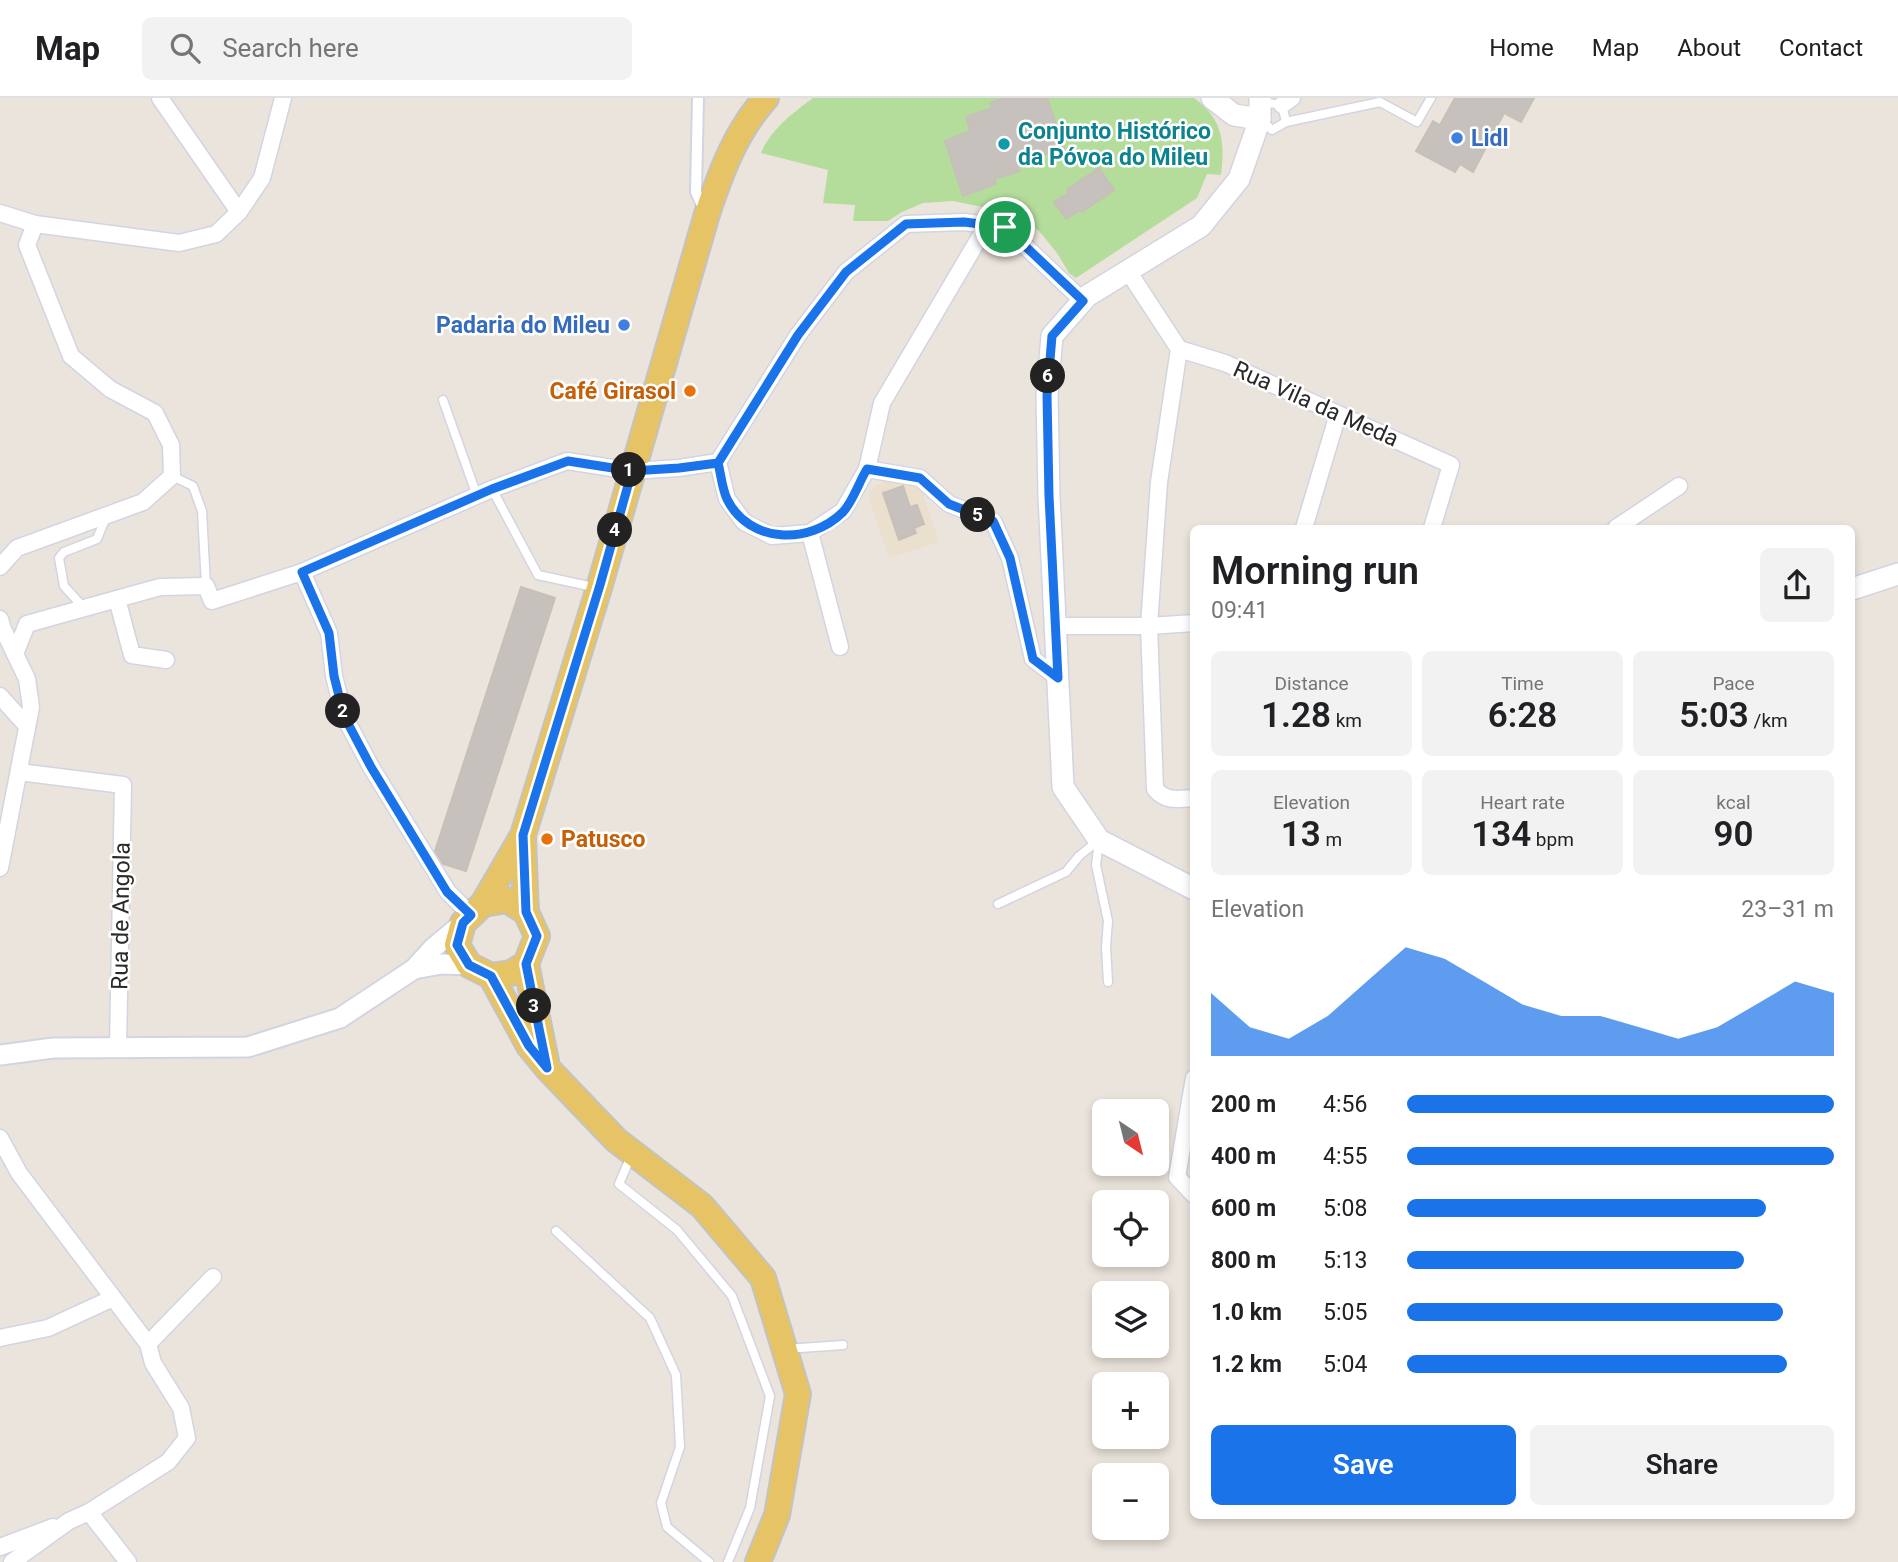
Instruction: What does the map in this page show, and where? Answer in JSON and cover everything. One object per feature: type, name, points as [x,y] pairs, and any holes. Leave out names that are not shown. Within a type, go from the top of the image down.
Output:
[{"type":"main road","points":[[758,1562],[776,1515],[798,1394],[763,1278],[702,1206],[616,1140],[547,1068],[529,1046],[491,976],[469,965],[457,945],[472,914],[523,835],[599,588],[722,168],[741,133],[766,98]]},
{"type":"main road","points":[[1190,887],[1099,840],[1063,787],[1047,395],[1052,336],[1087,296],[1201,226],[1239,179],[1260,109],[1234,115],[1212,98]]},
{"type":"main road","points":[[1855,588],[1898,574]]},
{"type":"main road","points":[[523,835],[526,912],[537,936],[526,964],[547,1068]]},
{"type":"main road","points":[[472,914],[507,901],[526,912]]},
{"type":"main road","points":[[491,976],[511,973],[526,964]]},
{"type":"street","points":[[160,98],[239,212]]},
{"type":"street","points":[[0,214],[35,224],[179,243],[216,234],[239,212],[262,178],[283,98]]},
{"type":"street","points":[[698,98],[696,192],[707,214]]},
{"type":"street","points":[[986,225],[881,403],[867,469],[843,511],[810,533],[772,536],[744,522],[727,499],[718,463],[798,335],[846,272],[906,224],[964,222],[1005,227],[1083,301]]},
{"type":"street","points":[[0,567],[17,548],[143,502],[172,476],[171,445],[155,413],[110,389],[71,356],[27,245],[35,224]]},
{"type":"street","points":[[1128,271],[1179,349],[1159,482],[1149,626],[1154,789],[1161,796],[1170,799],[1190,798]]},
{"type":"street","name":"Rua Vila da Meda","points":[[1179,349],[1225,363],[1451,465],[1433,525]]},
{"type":"street","points":[[1305,525],[1338,414]]},
{"type":"street","points":[[15,654],[27,624],[160,587],[206,586],[212,601],[302,572],[485,493],[568,461],[632,471],[718,463]]},
{"type":"street","points":[[867,469],[920,478],[949,504],[993,521],[1010,558],[1033,659],[1058,678]]},
{"type":"street","points":[[1620,525],[1679,486]]},
{"type":"street","points":[[810,533],[839,647]]},
{"type":"street","points":[[0,1055],[53,1048],[248,1046],[340,1018],[414,969],[433,948],[472,914],[447,892],[371,767],[344,716],[334,676],[329,633],[302,572]]},
{"type":"street","points":[[117,599],[132,655],[166,660]]},
{"type":"street","points":[[0,619],[27,679],[31,707],[0,868]]},
{"type":"street","points":[[1055,625],[1149,626],[1190,623]]},
{"type":"street","points":[[0,696],[27,726]]},
{"type":"street","name":"Rua de Angola","points":[[19,772],[123,785],[118,1048]]},
{"type":"street","points":[[414,969],[442,964],[469,965]]},
{"type":"street","points":[[1190,1101],[1177,1177],[1190,1191]]},
{"type":"street","points":[[0,1138],[19,1173],[148,1344],[153,1363],[181,1408],[187,1438],[168,1462],[89,1512],[0,1547]]},
{"type":"street","points":[[148,1344],[213,1277]]},
{"type":"street","points":[[0,1338],[48,1328],[113,1298]]},
{"type":"street","points":[[89,1512],[128,1562]]},
{"type":"street","points":[[12,1562],[69,1521]]},
{"type":"lane","points":[[1286,122],[1289,100],[1268,103],[1260,109],[1272,130],[1286,122],[1381,100],[1417,122],[1431,98]]},
{"type":"lane","points":[[443,400],[485,493],[538,575],[599,588]]},
{"type":"lane","points":[[172,476],[193,486],[202,511],[206,586]]},
{"type":"lane","points":[[84,608],[64,586],[59,558],[64,552],[97,539],[106,517]]},
{"type":"lane","points":[[998,904],[1066,872],[1079,856],[1099,840]]},
{"type":"lane","points":[[1099,840],[1096,865],[1108,921],[1108,982]]},
{"type":"lane","points":[[632,1153],[619,1184],[677,1230],[732,1296],[770,1396],[750,1508],[729,1562]]},
{"type":"lane","points":[[556,1231],[650,1318],[676,1375],[680,1447],[660,1503],[667,1527],[709,1562]]},
{"type":"lane","points":[[785,1350],[843,1345]]},
{"type":"shaded area","points":[[888,480],[904,482],[921,490],[939,542],[889,558],[868,495],[877,485]]},
{"type":"green space","points":[[813,98],[1194,98],[1211,114],[1220,132],[1223,152],[1221,175],[1207,174],[1197,198],[1076,278],[1069,273],[1039,231],[1016,214],[953,201],[923,203],[888,221],[853,221],[855,205],[823,203],[828,170],[761,153],[776,129]]},
{"type":"building","name":"Conjunto Histórico da Póvoa do Mileu","points":[[1004,98],[1047,98],[1064,148],[1017,164],[1020,171],[994,179],[996,184],[963,196],[945,141],[970,131],[966,117],[992,108],[990,103]]},
{"type":"building","name":"Lidl","points":[[1455,98],[1534,98],[1521,122],[1504,113],[1473,172],[1460,164],[1455,172],[1416,151],[1433,121],[1440,125]]},
{"type":"building","points":[[1099,168],[1114,190],[1082,212],[1080,210],[1066,219],[1054,202]]},
{"type":"building","points":[[903,486],[910,507],[917,505],[924,524],[914,528],[916,533],[899,540],[883,493]]},
{"type":"building","points":[[521,587],[555,598],[466,871],[443,864],[435,851]]},
{"type":"place","name":"Lidl","points":[[1457,138]]},
{"type":"place","name":"Conjunto Histórico da Póvoa do Mileu","points":[[1004,144]]},
{"type":"place","name":"Padaria do Mileu","points":[[624,325]]},
{"type":"place","name":"Café Girasol","points":[[690,391]]},
{"type":"place","name":"Patusco","points":[[547,839]]},
{"type":"route","points":[[1005,227],[964,222],[906,224],[846,272],[798,335],[718,463],[632,471],[568,461],[492,489],[302,572],[329,633],[334,676],[344,716],[371,767],[447,892],[471,915],[463,923],[457,945],[469,965],[491,976],[529,1046],[547,1068],[526,964],[537,936],[526,912],[523,835],[632,471],[679,468],[718,463],[727,499],[744,522],[772,536],[810,533],[843,511],[867,469],[920,478],[949,504],[993,521],[1010,558],[1033,659],[1058,678],[1047,395],[1052,336],[1083,301],[1005,227]]}]
